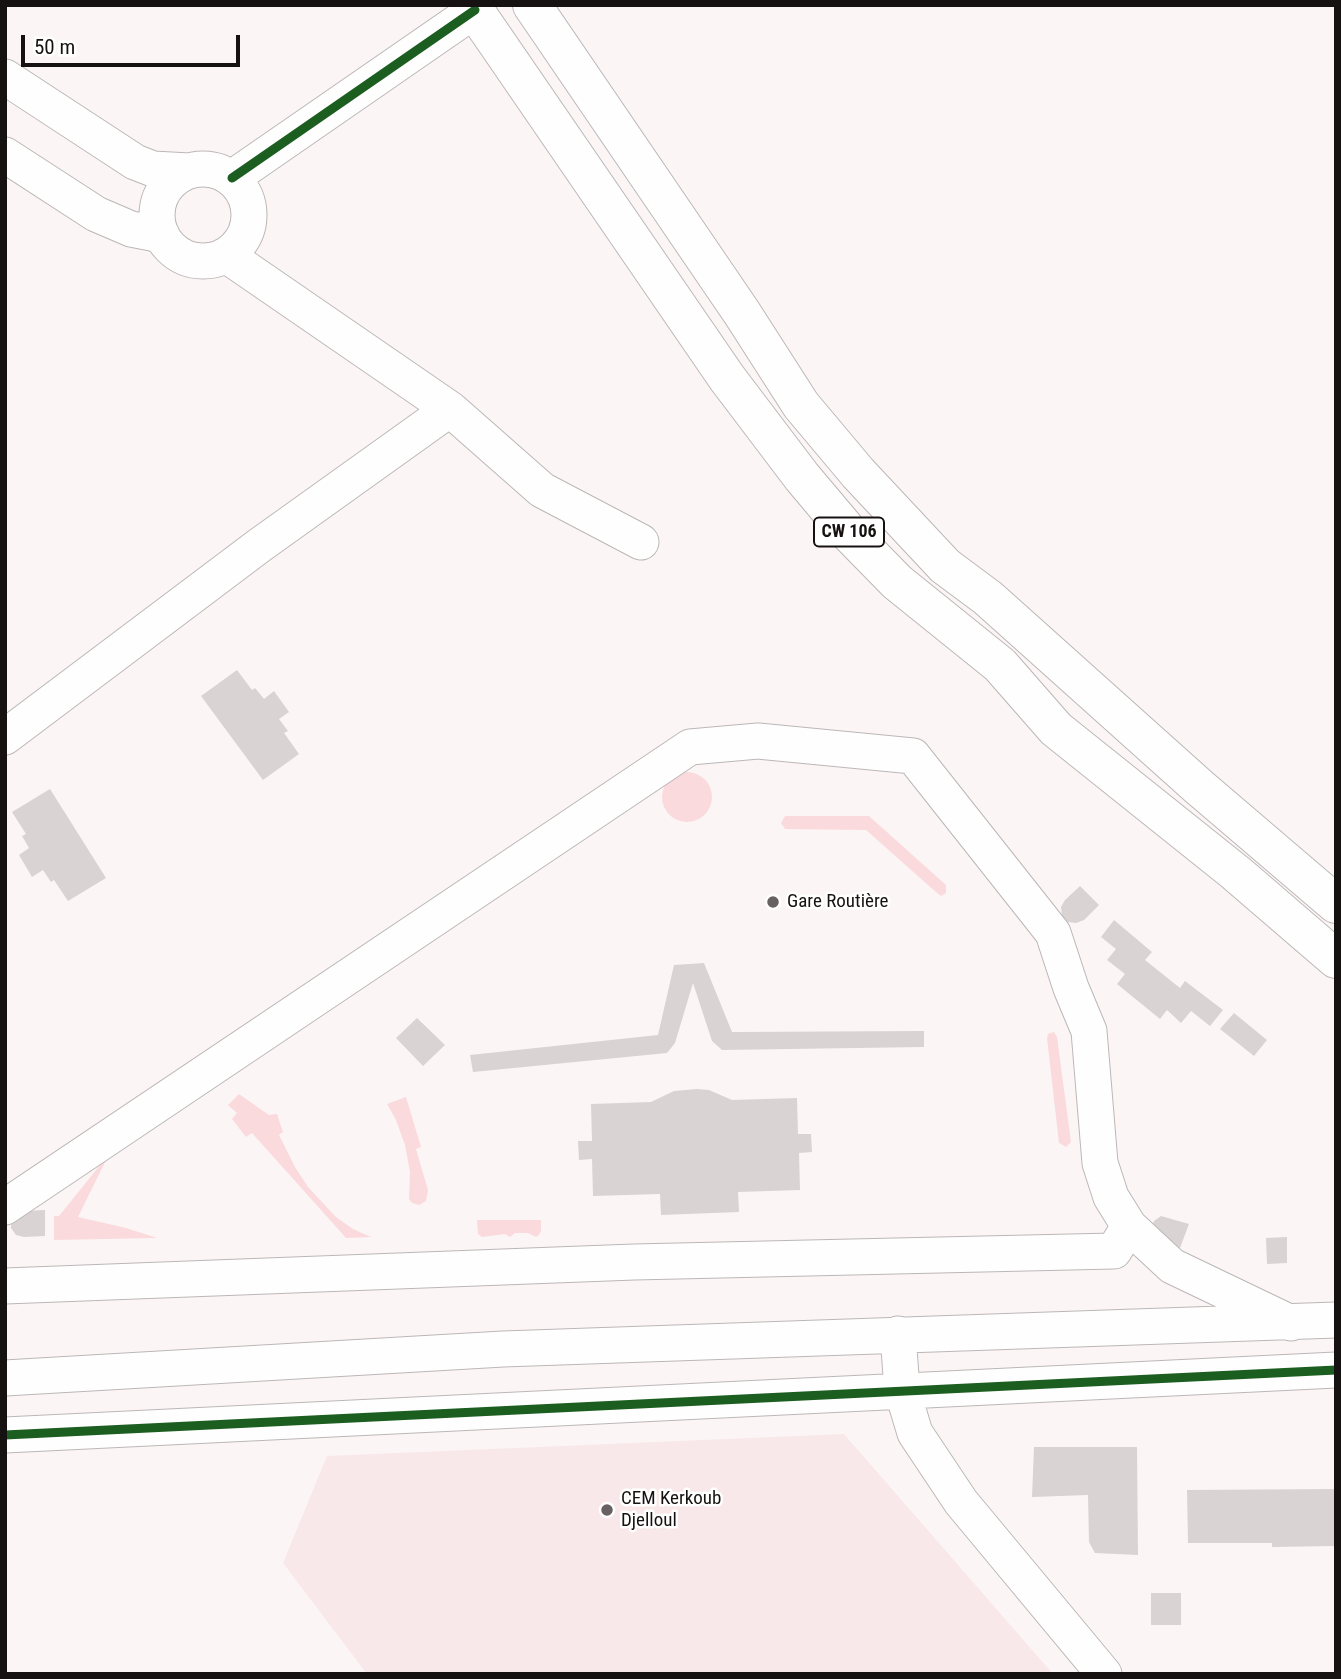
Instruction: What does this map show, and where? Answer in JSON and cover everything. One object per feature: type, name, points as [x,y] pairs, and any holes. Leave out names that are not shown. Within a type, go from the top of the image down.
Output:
[{"type":"highway","name":"CW 106","points":[[532,5],[742,313],[801,405],[858,473],[945,566],[988,598],[1199,787],[1336,904]]},
{"type":"highway","name":"CW 106","points":[[473,8],[727,378],[802,477],[850,534],[906,590],[1000,666],[1056,729],[1237,873],[1336,959]]},
{"type":"street","points":[[232,178],[473,8]]},
{"type":"street","points":[[5,77],[135,162],[153,169],[189,171],[204,168],[219,171],[232,178],[248,203],[250,218],[238,246],[226,255],[212,260],[190,258],[171,247],[162,235],[157,220],[158,204],[164,190],[175,178],[189,171]]},
{"type":"street","points":[[5,155],[96,214],[131,229],[162,235]]},
{"type":"street","points":[[226,255],[450,408],[542,490],[641,542]]},
{"type":"street","points":[[5,737],[260,545],[450,408]]},
{"type":"street","points":[[5,1207],[690,747],[758,741],[914,757],[1053,933],[1089,1031],[1100,1163],[1111,1197],[1129,1226],[1172,1266],[1292,1323]]},
{"type":"street","points":[[5,1286],[634,1262],[1114,1251],[1129,1226]]},
{"type":"street","points":[[5,1378],[503,1349],[1336,1320]]},
{"type":"street","points":[[898,1334],[902,1390],[915,1433],[961,1503],[1104,1674]]},
{"type":"street","points":[[5,1435],[1336,1370]]},
{"type":"shaded area","points":[[687,772],[705,779],[712,797],[705,815],[687,822],[669,815],[662,797],[669,779]]},
{"type":"shaded area","points":[[785,816],[869,816],[946,885],[946,893],[941,896],[937,893],[866,830],[785,829],[781,823]]},
{"type":"shaded area","points":[[1054,1032],[1057,1037],[1071,1142],[1066,1147],[1059,1143],[1047,1038],[1048,1034]]},
{"type":"shaded area","points":[[239,1094],[269,1115],[277,1114],[283,1132],[279,1135],[308,1187],[336,1217],[371,1237],[346,1238],[252,1133],[246,1137],[232,1119],[237,1113],[228,1105]]},
{"type":"shaded area","points":[[406,1097],[421,1147],[416,1149],[428,1190],[426,1201],[419,1205],[409,1199],[410,1172],[405,1145],[387,1104]]},
{"type":"shaded area","points":[[109,1154],[78,1217],[157,1238],[54,1240],[54,1216],[59,1216]]},
{"type":"shaded area","points":[[477,1220],[541,1220],[541,1231],[536,1237],[528,1233],[515,1233],[510,1237],[505,1234],[482,1237],[478,1234]]},
{"type":"shaded area","name":"CEM Kerkoub Djelloul","points":[[844,1434],[1053,1674],[367,1674],[283,1563],[327,1456]]},
{"type":"building","points":[[237,670],[252,690],[255,688],[264,699],[274,691],[289,712],[279,719],[288,731],[284,733],[299,754],[263,780],[201,696]]},
{"type":"building","points":[[50,789],[106,878],[68,901],[54,880],[51,882],[43,870],[32,877],[19,855],[29,848],[22,836],[26,834],[12,812]]},
{"type":"building","points":[[1080,886],[1099,905],[1084,920],[1068,922],[1062,916],[1061,907]]},
{"type":"building","points":[[1114,920],[1152,952],[1145,960],[1180,988],[1185,981],[1223,1010],[1210,1026],[1191,1011],[1181,1023],[1167,1010],[1160,1019],[1117,984],[1125,974],[1107,960],[1116,949],[1101,937]]},
{"type":"building","points":[[704,963],[732,1032],[924,1031],[924,1047],[722,1050],[712,1041],[693,983],[675,1043],[667,1053],[473,1072],[470,1055],[658,1035],[674,965]]},
{"type":"building","points":[[1234,1013],[1267,1040],[1254,1056],[1220,1029]]},
{"type":"building","points":[[417,1018],[445,1045],[423,1066],[396,1038]]},
{"type":"building","points":[[709,1090],[732,1100],[797,1098],[798,1134],[811,1134],[812,1152],[799,1153],[800,1190],[738,1192],[739,1212],[661,1215],[660,1194],[593,1196],[592,1159],[579,1160],[578,1141],[592,1141],[591,1104],[651,1102],[674,1091]]},
{"type":"building","points":[[45,1210],[45,1236],[24,1237],[16,1235],[11,1228],[11,1220],[24,1211]]},
{"type":"building","points":[[1161,1216],[1189,1224],[1180,1248],[1160,1242],[1151,1229],[1154,1221]]},
{"type":"building","points":[[1287,1237],[1287,1263],[1267,1264],[1266,1238]]},
{"type":"building","points":[[1034,1447],[1137,1447],[1138,1555],[1095,1553],[1089,1542],[1088,1495],[1032,1497]]},
{"type":"building","points":[[1335,1489],[1335,1546],[1272,1547],[1272,1543],[1188,1543],[1187,1490]]},
{"type":"building","points":[[1151,1593],[1181,1593],[1181,1625],[1151,1625]]},
{"type":"cycle path","points":[[232,178],[475,10]]},
{"type":"cycle path","points":[[5,1435],[1336,1370]]},
{"type":"place","name":"Gare Routière","points":[[773,902]]},
{"type":"place","name":"CEM Kerkoub Djelloul","points":[[607,1510]]}]
